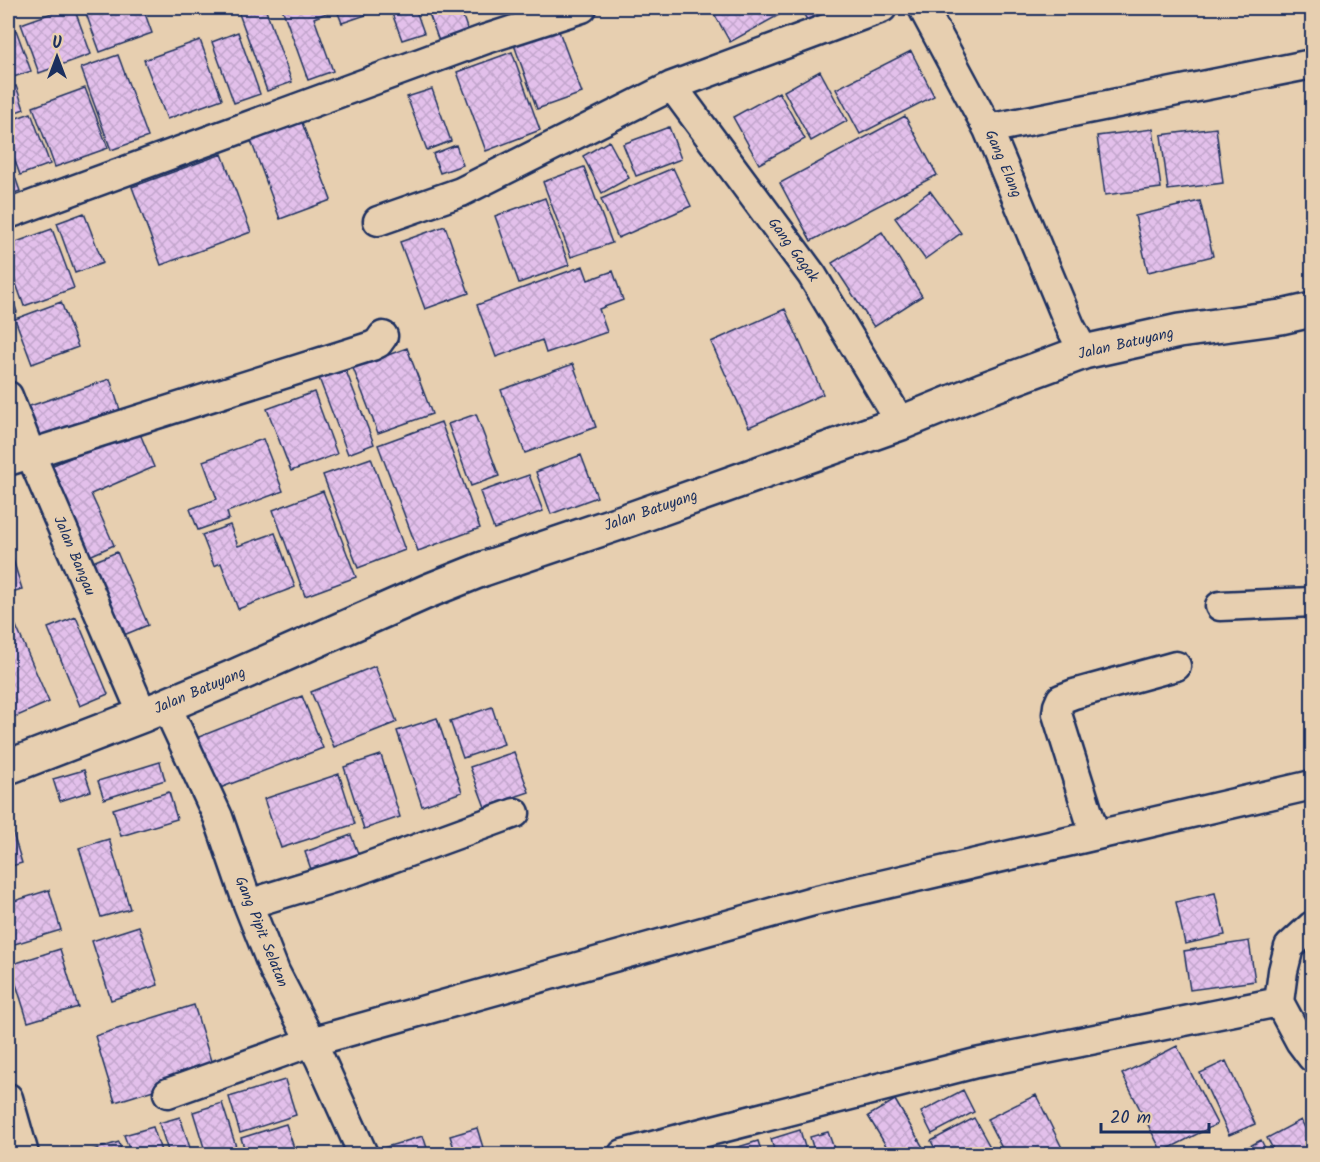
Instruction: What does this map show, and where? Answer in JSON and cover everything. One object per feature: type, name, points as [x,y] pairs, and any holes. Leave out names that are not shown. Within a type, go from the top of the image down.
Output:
[{"type":"street","points":[[8,214],[486,39],[582,8]]},
{"type":"street","points":[[378,221],[461,192],[672,86],[882,8]]},
{"type":"street","name":"Gang Elang","points":[[924,8],[988,129],[1077,339]]},
{"type":"street","points":[[988,129],[1312,64]]},
{"type":"street","name":"Gang Gagak","points":[[672,86],[812,275],[901,423]]},
{"type":"street","name":"Jalan Batuyang","points":[[8,767],[231,678],[483,569],[901,423],[982,390],[1077,339],[1179,331],[1312,310]]},
{"type":"street","points":[[19,458],[372,346],[378,343],[382,336]]},
{"type":"street","name":"Jalan Bangau","points":[[8,396],[19,458],[154,710]]},
{"type":"street","points":[[1220,606],[1312,602]]},
{"type":"street","points":[[1095,835],[1057,714],[1061,699],[1176,666]]},
{"type":"street","name":"Gang Pipit Selatan","points":[[154,710],[218,817],[248,904],[275,972],[311,1042],[363,1155]]},
{"type":"street","points":[[168,1093],[311,1042],[813,901],[1312,784]]},
{"type":"street","points":[[248,904],[356,871],[515,813]]},
{"type":"street","points":[[1312,926],[1289,947],[1278,1002],[1312,1057]]},
{"type":"street","points":[[624,1155],[976,1063],[1278,1002]]},
{"type":"street","points":[[8,1098],[24,1155]]},
{"type":"building","points":[[66,8],[74,8],[91,54],[39,73],[21,24]]},
{"type":"building","points":[[84,8],[143,8],[152,33],[100,52]]},
{"type":"building","points":[[237,8],[265,8],[292,82],[267,91]]},
{"type":"building","points":[[282,8],[330,8],[332,11],[314,18],[333,71],[308,80]]},
{"type":"building","points":[[336,8],[386,8],[342,23]]},
{"type":"building","points":[[390,8],[415,8],[424,33],[402,40]]},
{"type":"building","points":[[427,8],[460,8],[469,34],[440,44]]},
{"type":"building","points":[[711,8],[775,8],[779,15],[730,42]]},
{"type":"building","points":[[800,8],[841,8],[810,25]]},
{"type":"building","points":[[556,23],[582,93],[537,109],[512,39]]},
{"type":"building","points":[[16,30],[31,71],[8,79],[8,33]]},
{"type":"building","points":[[238,32],[260,94],[234,103],[212,42]]},
{"type":"building","points":[[200,40],[222,99],[167,119],[144,60]]},
{"type":"building","points":[[911,51],[934,96],[860,134],[836,89]]},
{"type":"building","points":[[512,52],[540,130],[486,151],[457,72]]},
{"type":"building","points":[[118,55],[148,137],[111,150],[81,68]]},
{"type":"building","points":[[820,71],[847,121],[811,141],[784,91]]},
{"type":"building","points":[[16,86],[24,109],[8,115],[8,89]]},
{"type":"building","points":[[85,88],[108,148],[55,167],[33,107]]},
{"type":"building","points":[[432,89],[451,141],[427,150],[407,97]]},
{"type":"building","points":[[779,92],[805,139],[759,164],[733,117]]},
{"type":"building","points":[[31,113],[50,164],[20,175],[8,141],[8,121]]},
{"type":"building","points":[[905,116],[937,175],[811,241],[780,183]]},
{"type":"building","points":[[301,120],[331,200],[280,219],[250,138]]},
{"type":"building","points":[[669,127],[681,159],[636,176],[623,144]]},
{"type":"building","points":[[1216,128],[1223,183],[1168,190],[1161,135]]},
{"type":"building","points":[[1153,129],[1161,188],[1105,195],[1097,136]]},
{"type":"building","points":[[609,141],[629,178],[602,193],[583,156]]},
{"type":"building","points":[[456,145],[463,165],[440,173],[433,154]]},
{"type":"building","points":[[222,154],[251,232],[161,265],[132,187]]},
{"type":"building","points":[[8,157],[20,191],[8,195]]},
{"type":"building","points":[[584,167],[612,243],[571,257],[543,182]]},
{"type":"building","points":[[673,168],[691,206],[618,238],[601,199]]},
{"type":"building","points":[[930,191],[961,233],[925,259],[895,218]]},
{"type":"building","points":[[545,198],[569,265],[519,283],[495,216]]},
{"type":"building","points":[[1200,201],[1213,256],[1148,272],[1135,216]]},
{"type":"building","points":[[84,213],[103,263],[75,273],[57,223]]},
{"type":"building","points":[[445,226],[469,293],[425,309],[400,242]]},
{"type":"building","points":[[52,229],[74,288],[24,306],[8,261],[8,245]]},
{"type":"building","points":[[882,232],[922,296],[874,327],[832,263]]},
{"type":"building","points":[[583,266],[588,280],[613,271],[623,300],[599,309],[607,332],[546,353],[542,340],[496,357],[477,305]]},
{"type":"building","points":[[8,286],[17,312],[8,315]]},
{"type":"building","points":[[61,302],[78,347],[32,364],[15,319]]},
{"type":"building","points":[[785,309],[823,394],[749,427],[711,342]]},
{"type":"building","points":[[407,348],[432,414],[378,433],[353,368]]},
{"type":"building","points":[[343,363],[374,444],[348,454],[317,373]]},
{"type":"building","points":[[573,364],[596,427],[525,453],[501,390]]},
{"type":"building","points":[[110,379],[120,410],[38,438],[27,407]]},
{"type":"building","points":[[314,392],[337,454],[291,471],[267,409]]},
{"type":"building","points":[[476,414],[499,476],[471,486],[448,424]]},
{"type":"building","points":[[441,422],[480,528],[418,551],[378,445]]},
{"type":"building","points":[[138,429],[154,467],[91,494],[114,545],[83,559],[44,469]]},
{"type":"building","points":[[263,439],[283,491],[227,512],[229,519],[198,530],[190,509],[217,499],[203,461]]},
{"type":"building","points":[[581,455],[597,497],[551,514],[536,472]]},
{"type":"building","points":[[371,458],[405,550],[358,568],[323,475]]},
{"type":"building","points":[[529,475],[543,511],[494,529],[480,492]]},
{"type":"building","points":[[323,491],[356,577],[305,596],[273,510]]},
{"type":"building","points":[[230,525],[238,546],[275,533],[295,587],[238,609],[221,563],[214,566],[202,535]]},
{"type":"building","points":[[8,543],[22,589],[8,593]]},
{"type":"building","points":[[117,552],[148,625],[119,637],[88,564]]},
{"type":"building","points":[[76,617],[108,694],[80,706],[48,628]]},
{"type":"building","points":[[16,626],[49,702],[15,717],[8,698],[8,630]]},
{"type":"building","points":[[375,666],[397,722],[334,747],[311,692]]},
{"type":"building","points":[[302,696],[323,748],[215,790],[194,739]]},
{"type":"building","points":[[492,707],[504,744],[463,758],[450,721]]},
{"type":"building","points":[[437,718],[462,792],[422,806],[397,731]]},
{"type":"building","points":[[514,752],[529,792],[485,807],[470,767]]},
{"type":"building","points":[[381,755],[400,817],[364,829],[344,767]]},
{"type":"building","points":[[160,762],[165,780],[104,799],[98,781]]},
{"type":"building","points":[[84,770],[91,791],[60,801],[53,779]]},
{"type":"building","points":[[339,774],[355,824],[281,848],[264,799]]},
{"type":"building","points":[[169,792],[177,819],[121,836],[113,809]]},
{"type":"building","points":[[12,830],[22,863],[8,867],[8,832]]},
{"type":"building","points":[[351,835],[361,861],[314,878],[305,852]]},
{"type":"building","points":[[109,839],[130,909],[101,917],[79,848]]},
{"type":"building","points":[[49,890],[61,930],[8,946],[8,903]]},
{"type":"building","points":[[1215,893],[1225,935],[1185,944],[1176,902]]},
{"type":"building","points":[[139,926],[158,985],[111,1000],[92,941]]},
{"type":"building","points":[[1249,941],[1255,981],[1190,990],[1184,951]]},
{"type":"building","points":[[60,949],[78,1007],[28,1022],[10,965]]},
{"type":"building","points":[[194,1005],[214,1071],[115,1102],[95,1036]]},
{"type":"building","points":[[1177,1046],[1217,1124],[1162,1152],[1122,1074]]},
{"type":"building","points":[[1226,1061],[1255,1124],[1229,1135],[1200,1073]]},
{"type":"building","points":[[285,1080],[296,1115],[240,1133],[229,1097]]},
{"type":"building","points":[[963,1090],[974,1112],[932,1134],[921,1112]]},
{"type":"building","points":[[1036,1095],[1065,1154],[1005,1154],[987,1119]]},
{"type":"building","points":[[895,1100],[927,1154],[891,1154],[868,1116]]},
{"type":"building","points":[[222,1103],[238,1153],[206,1154],[193,1112]]},
{"type":"building","points":[[180,1117],[192,1154],[169,1154],[159,1123]]},
{"type":"building","points":[[974,1118],[994,1154],[938,1154],[931,1141]]},
{"type":"building","points":[[1301,1120],[1312,1142],[1312,1154],[1276,1154],[1267,1138]]},
{"type":"building","points":[[286,1124],[296,1154],[246,1154],[241,1138]]},
{"type":"building","points":[[153,1127],[162,1154],[131,1154],[124,1135]]},
{"type":"building","points":[[477,1128],[485,1154],[456,1154],[450,1136]]},
{"type":"building","points":[[800,1130],[807,1154],[775,1154],[771,1139]]},
{"type":"building","points":[[828,1132],[836,1154],[815,1154],[810,1137]]},
{"type":"building","points":[[423,1136],[429,1154],[377,1154],[376,1150]]},
{"type":"building","points":[[1261,1140],[1268,1154],[1235,1154]]},
{"type":"building","points":[[758,1141],[762,1154],[716,1154]]},
{"type":"building","points":[[119,1142],[122,1154],[91,1154],[90,1151]]}]
